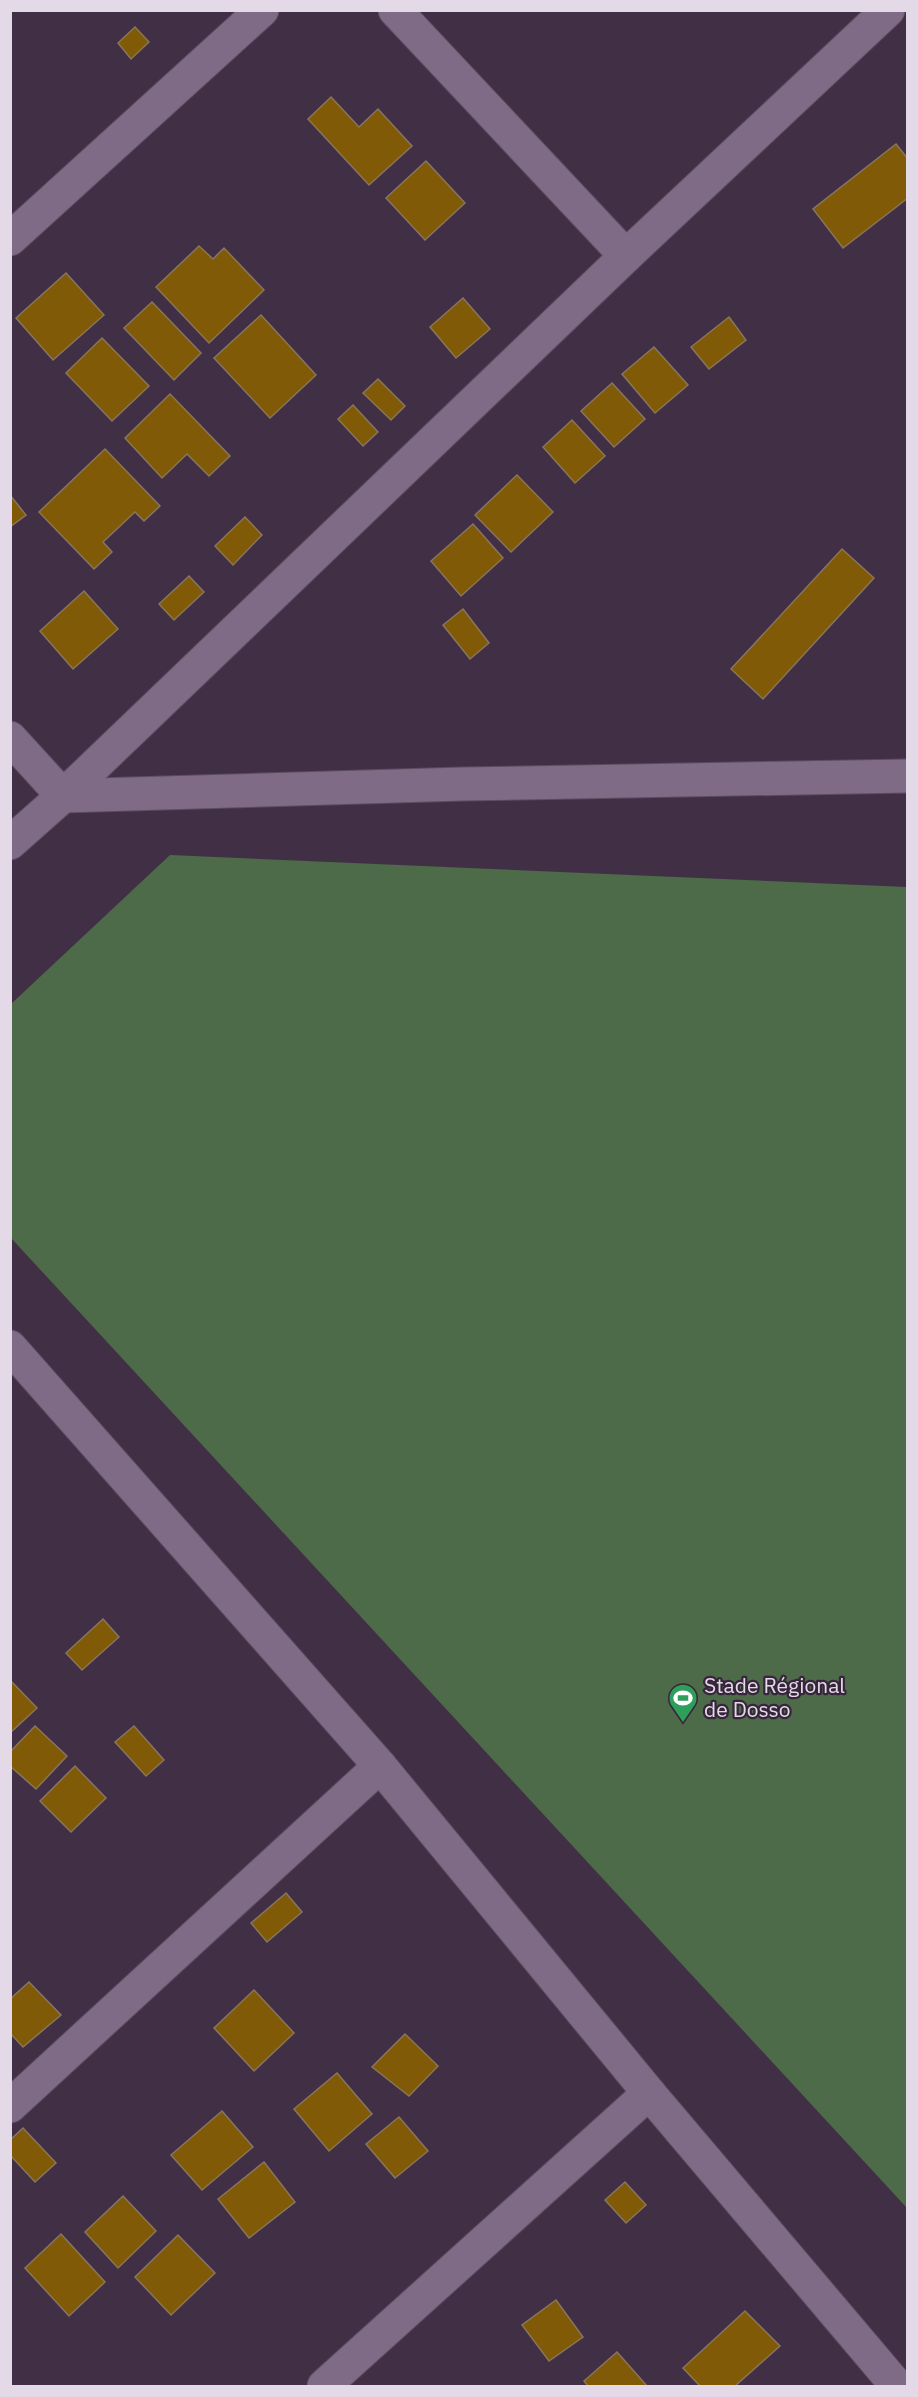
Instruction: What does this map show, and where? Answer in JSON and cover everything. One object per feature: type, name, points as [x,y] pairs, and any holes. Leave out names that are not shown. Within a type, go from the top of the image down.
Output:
[{"type":"street","points":[[10,239],[262,10]]},
{"type":"street","points":[[395,10],[626,256]]},
{"type":"street","points":[[10,843],[63,796],[626,256],[888,10]]},
{"type":"street","points":[[10,738],[63,796],[463,784],[908,776]]},
{"type":"street","points":[[10,1347],[380,1766],[649,2093],[897,2386]]},
{"type":"street","points":[[13,2097],[380,1766]]},
{"type":"street","points":[[324,2386],[649,2093]]},
{"type":"green space","name":"Stade Régional de Dosso","points":[[170,855],[907,887],[907,2208],[11,1238],[11,1004]]},
{"type":"building","points":[[135,27],[149,42],[131,59],[118,43]]},
{"type":"building","points":[[331,97],[359,127],[378,109],[412,146],[369,185],[308,119]]},
{"type":"building","points":[[896,144],[908,159],[908,198],[843,248],[813,209]]},
{"type":"building","points":[[426,161],[465,203],[425,240],[386,198]]},
{"type":"building","points":[[199,246],[213,259],[224,248],[264,290],[209,343],[156,287]]},
{"type":"building","points":[[66,273],[104,315],[53,360],[16,318]]},
{"type":"building","points":[[463,298],[490,329],[456,358],[430,327]]},
{"type":"building","points":[[152,302],[201,353],[174,380],[124,328]]},
{"type":"building","points":[[261,315],[316,375],[270,418],[214,358]]},
{"type":"building","points":[[729,317],[746,340],[709,369],[691,347]]},
{"type":"building","points":[[102,338],[149,386],[112,421],[66,373]]},
{"type":"building","points":[[654,347],[688,385],[655,413],[622,374]]},
{"type":"building","points":[[378,379],[405,406],[391,420],[363,393]]},
{"type":"building","points":[[612,383],[645,419],[614,447],[581,411]]},
{"type":"building","points":[[170,394],[230,456],[209,476],[187,454],[162,478],[125,438]]},
{"type":"building","points":[[353,405],[378,432],[363,446],[338,419]]},
{"type":"building","points":[[572,420],[605,456],[575,483],[543,447]]},
{"type":"building","points":[[105,449],[160,506],[144,521],[135,512],[103,542],[112,552],[94,569],[39,512]]},
{"type":"building","points":[[517,475],[553,512],[511,552],[475,515]]},
{"type":"building","points":[[10,495],[26,515],[10,527]]},
{"type":"building","points":[[245,517],[262,535],[233,565],[215,546]]},
{"type":"building","points":[[473,524],[503,558],[461,596],[431,561]]},
{"type":"building","points":[[842,549],[874,578],[763,699],[731,669]]},
{"type":"building","points":[[189,576],[204,592],[174,620],[159,604]]},
{"type":"building","points":[[84,591],[118,629],[73,669],[40,631]]},
{"type":"building","points":[[463,609],[489,643],[470,659],[443,625]]},
{"type":"building","points":[[103,1619],[119,1637],[82,1670],[66,1653]]},
{"type":"building","points":[[10,1680],[37,1708],[10,1733]]},
{"type":"building","points":[[35,1726],[67,1756],[36,1789],[10,1766],[10,1752]]},
{"type":"building","points":[[134,1726],[164,1760],[146,1776],[115,1742]]},
{"type":"building","points":[[75,1766],[106,1798],[71,1832],[40,1801]]},
{"type":"building","points":[[286,1893],[302,1912],[267,1942],[251,1923]]},
{"type":"building","points":[[29,1982],[61,2015],[23,2047],[10,2033],[10,1999]]},
{"type":"building","points":[[254,1990],[294,2033],[254,2071],[214,2028]]},
{"type":"building","points":[[405,2034],[438,2066],[409,2096],[372,2067]]},
{"type":"building","points":[[337,2073],[372,2114],[329,2151],[294,2109]]},
{"type":"building","points":[[222,2111],[253,2147],[202,2190],[171,2155]]},
{"type":"building","points":[[399,2117],[428,2151],[395,2178],[366,2144]]},
{"type":"building","points":[[23,2128],[56,2163],[35,2182],[10,2155],[10,2140]]},
{"type":"building","points":[[264,2162],[295,2202],[249,2238],[218,2199]]},
{"type":"building","points":[[625,2182],[646,2205],[626,2223],[605,2200]]},
{"type":"building","points":[[123,2196],[156,2231],[118,2268],[85,2232]]},
{"type":"building","points":[[61,2234],[105,2282],[69,2316],[25,2268]]},
{"type":"building","points":[[178,2235],[215,2273],[171,2315],[135,2277]]},
{"type":"building","points":[[556,2300],[583,2337],[549,2361],[522,2325]]},
{"type":"building","points":[[745,2311],[780,2346],[735,2386],[700,2386],[683,2368]]},
{"type":"building","points":[[617,2352],[647,2386],[588,2386],[584,2381]]},
{"type":"place","name":"Stade Régional de Dosso","points":[[683,1724]]}]
